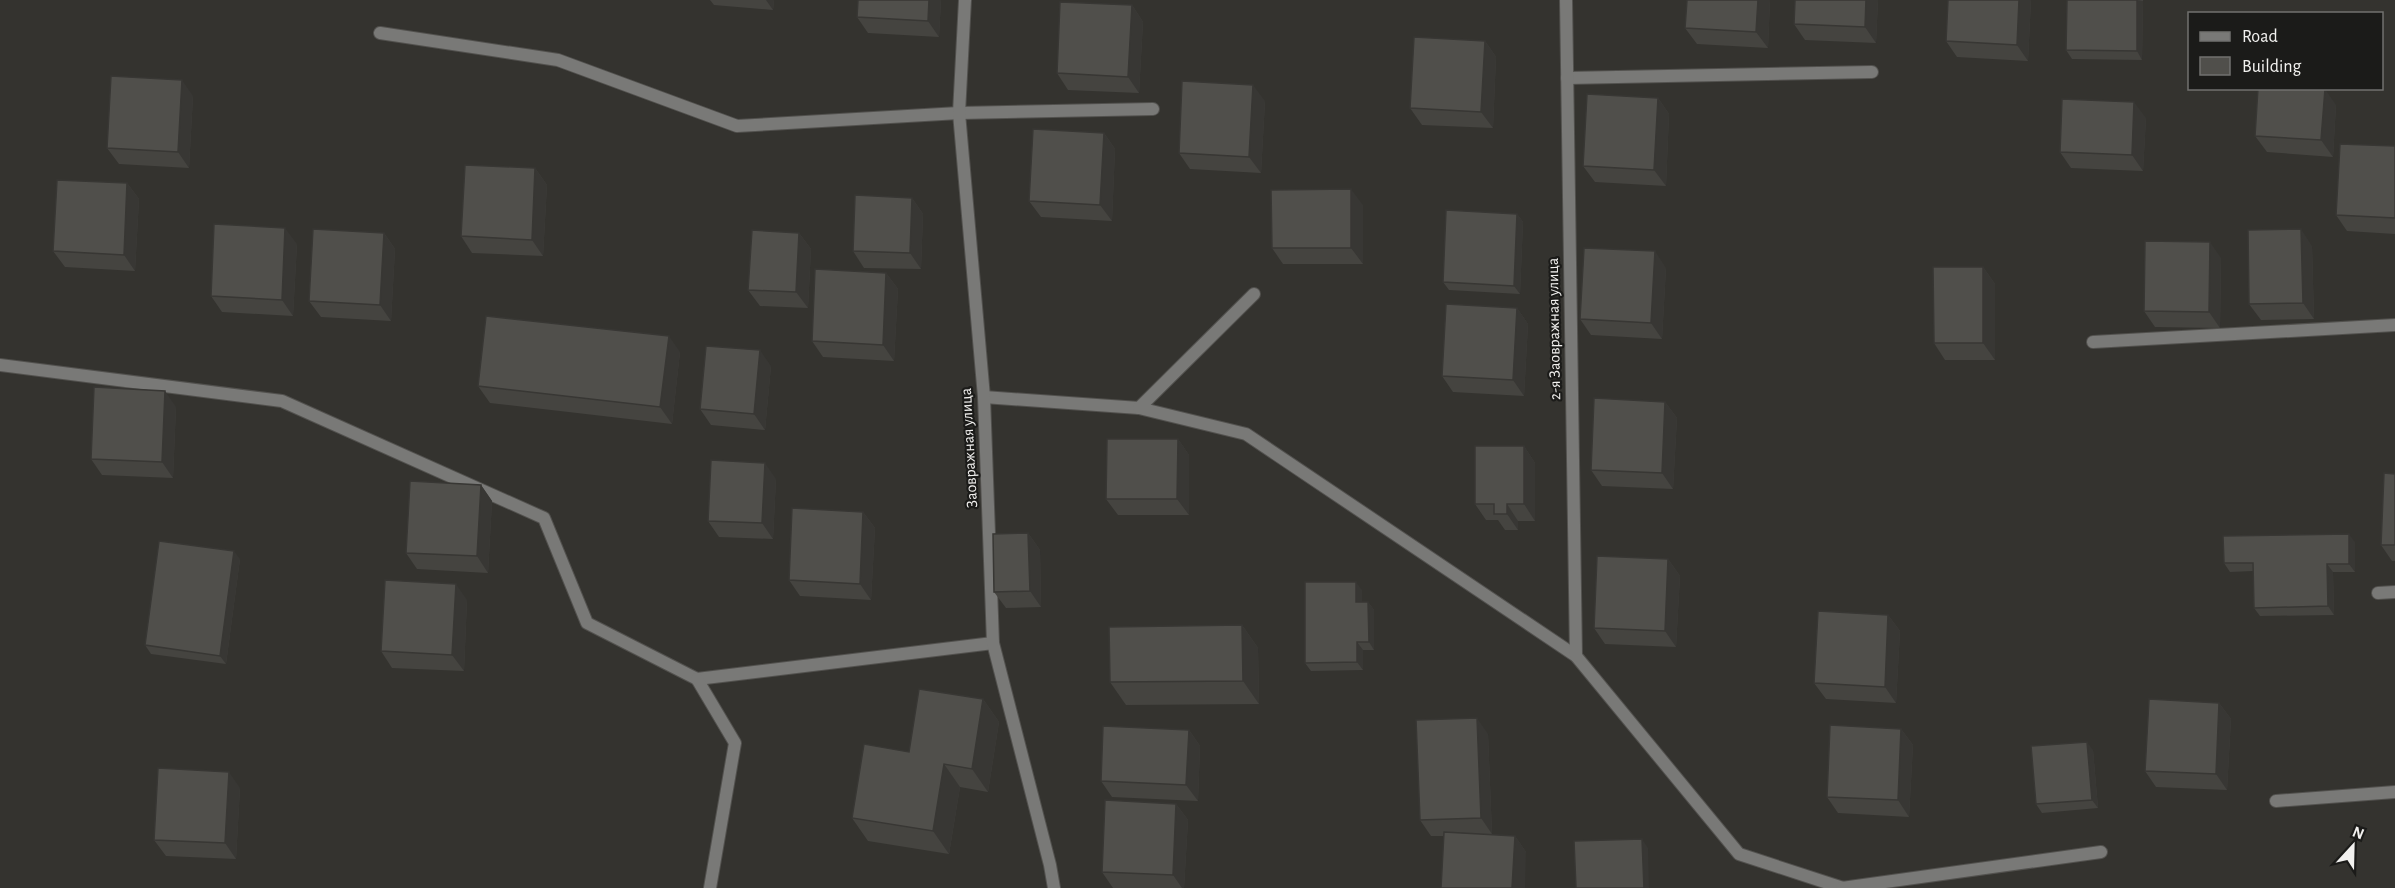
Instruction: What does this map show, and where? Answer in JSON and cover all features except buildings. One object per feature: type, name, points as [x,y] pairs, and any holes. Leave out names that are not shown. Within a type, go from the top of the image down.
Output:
[{"type":"street","name":"Заовражная улица","points":[[965,0],[959,113],[984,397],[993,643],[1054,888]]},
{"type":"street","name":"2-я Заовражная улица","points":[[1566,0],[1576,657]]},
{"type":"street","points":[[380,33],[558,60],[737,126],[959,113],[1153,109]]},
{"type":"street","points":[[1567,78],[1872,72]]},
{"type":"street","points":[[1139,408],[1254,294]]},
{"type":"street","points":[[2093,342],[2395,325]]},
{"type":"street","points":[[0,365],[282,401],[544,518],[586,623],[697,679],[735,743],[710,888]]},
{"type":"street","points":[[984,397],[1139,408],[1246,434],[1576,657],[1739,854],[1842,888],[2102,852]]},
{"type":"street","points":[[2378,593],[2395,592]]},
{"type":"street","points":[[697,679],[993,643]]},
{"type":"street","points":[[2276,801],[2395,792]]}]
